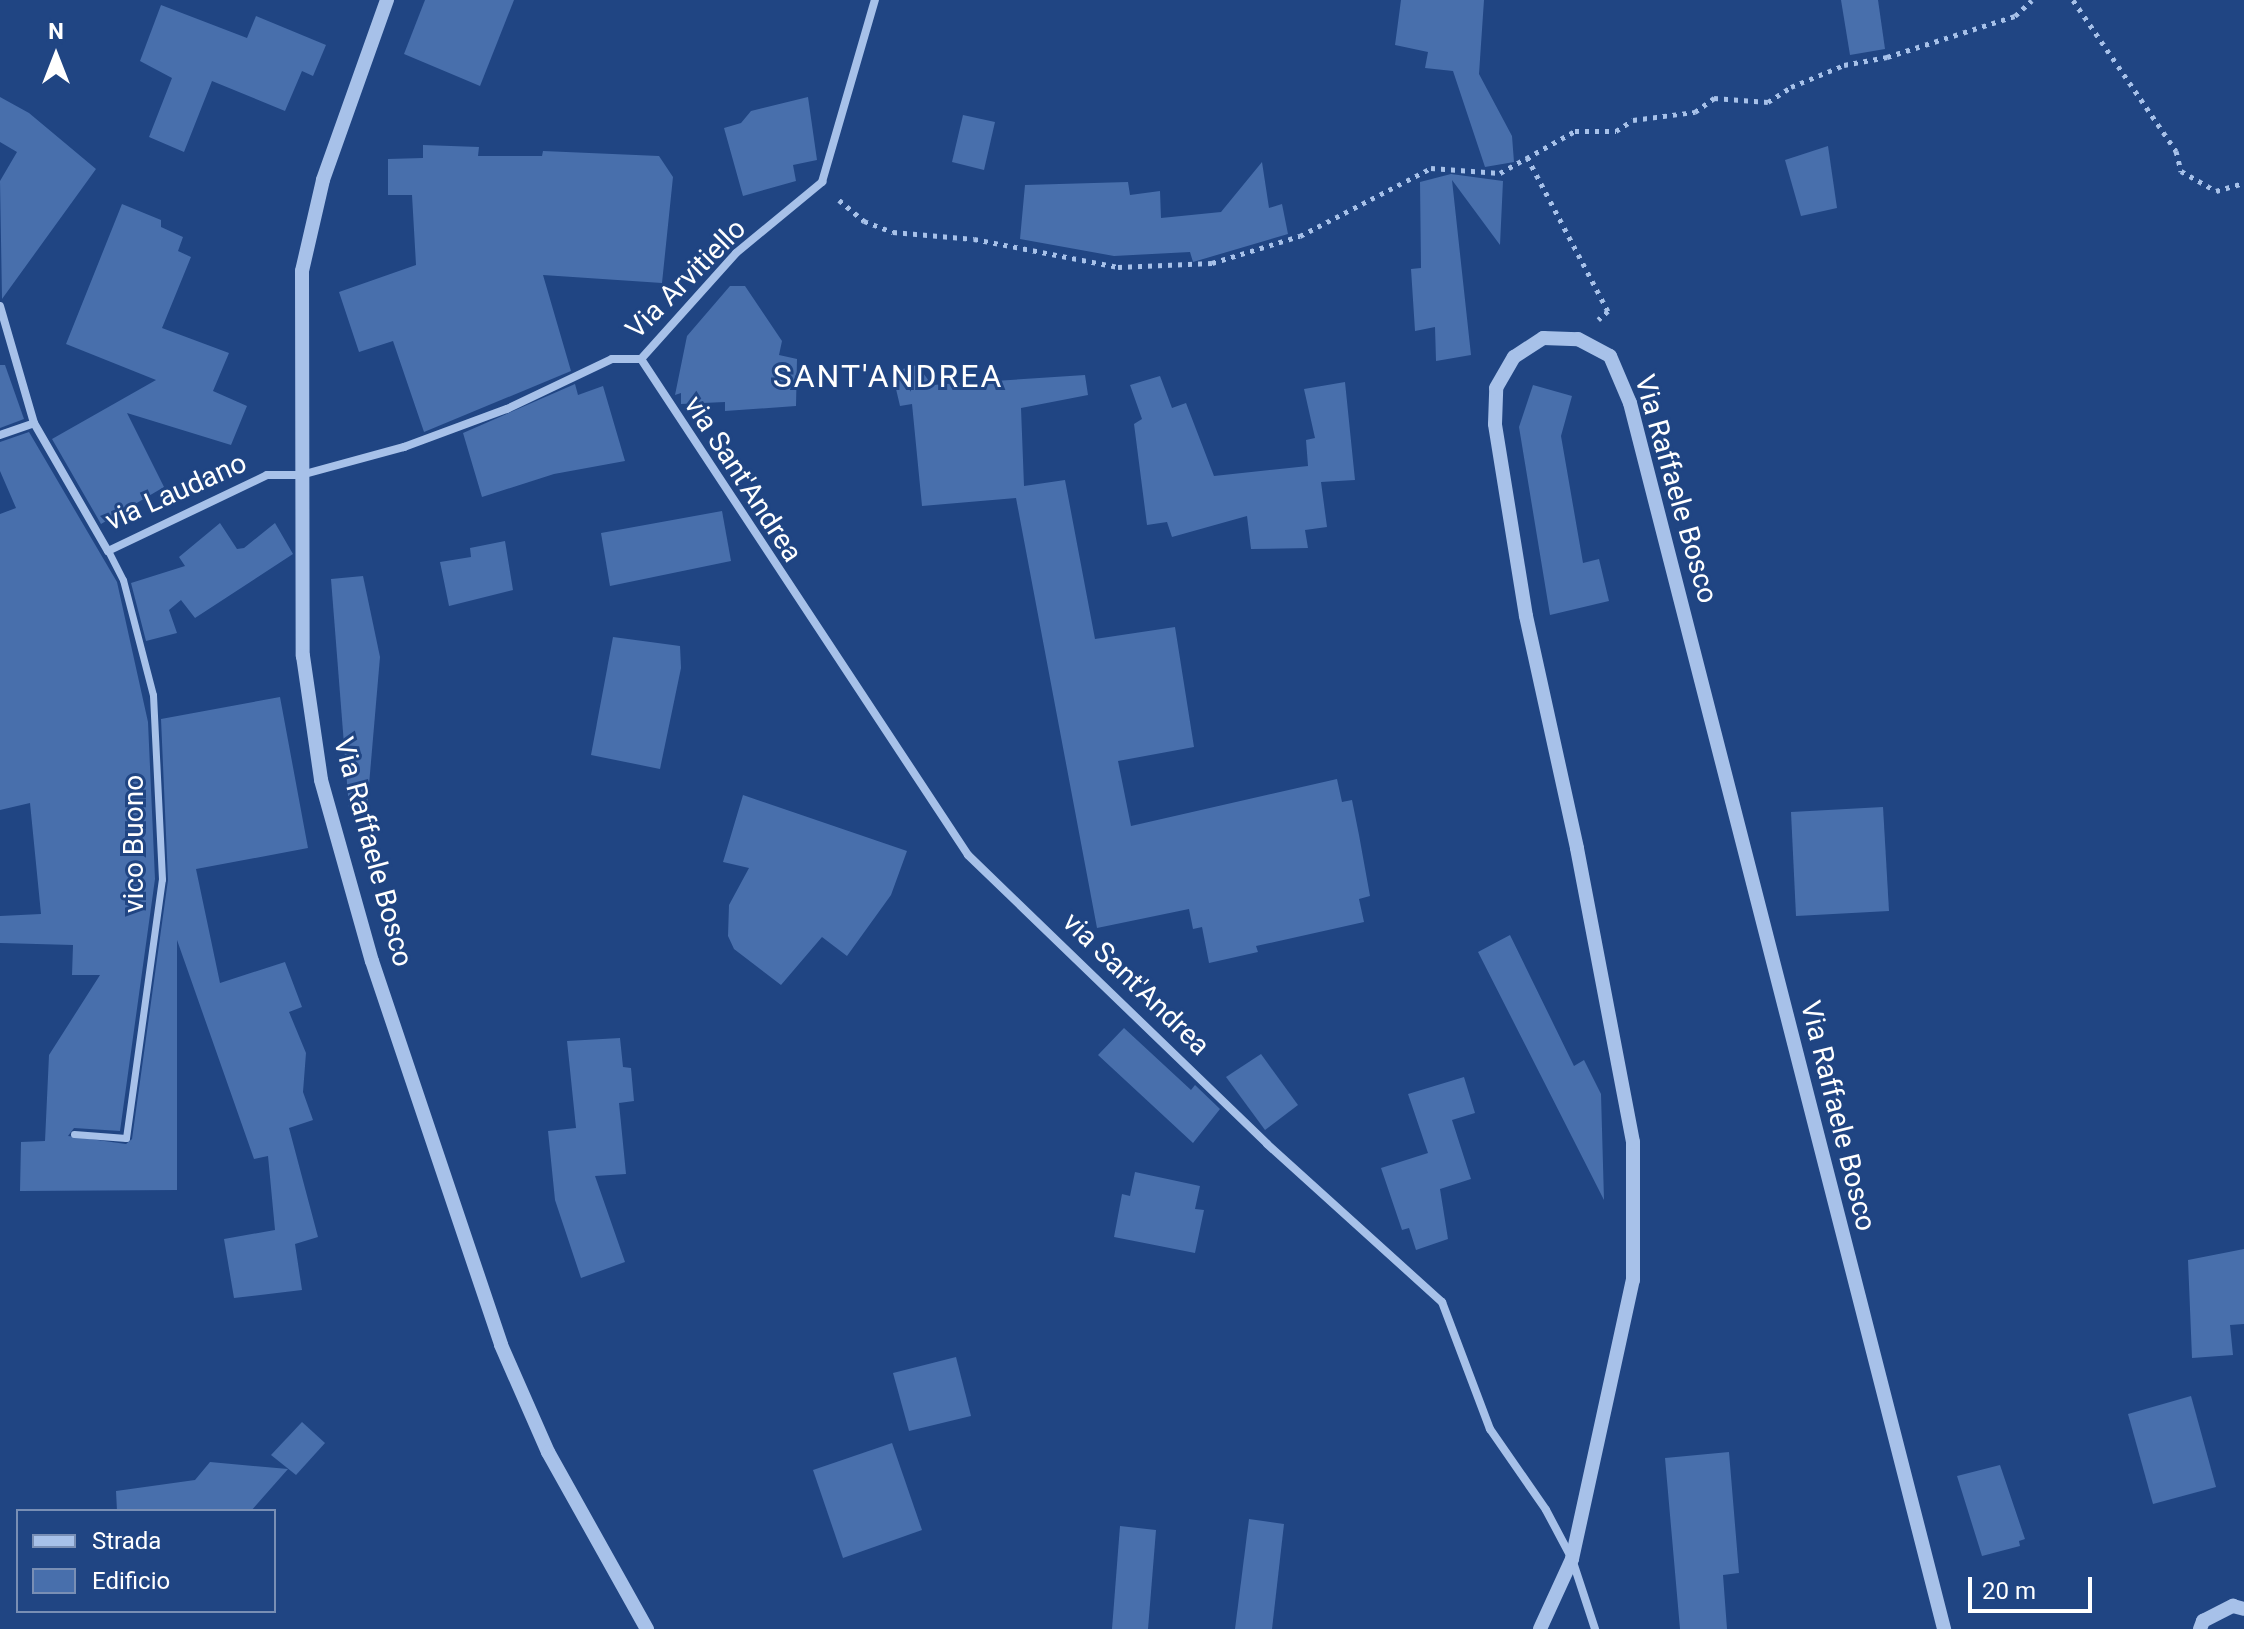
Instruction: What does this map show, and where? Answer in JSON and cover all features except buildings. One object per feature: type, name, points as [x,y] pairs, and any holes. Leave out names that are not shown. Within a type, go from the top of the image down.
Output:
[{"type":"street","name":"Via Raffaele Bosco","points":[[387,0],[323,180],[302,271],[303,656],[321,780],[372,961],[501,1345],[548,1452],[647,1629]]},
{"type":"street","points":[[822,182],[847,81],[875,0]]},
{"type":"street","name":"Via Arvitiello","points":[[301,475],[404,447],[507,409],[612,359],[641,359],[736,253],[822,182]]},
{"type":"street","name":"via Laudano","points":[[0,306],[34,423],[108,551],[267,475],[301,475]]},
{"type":"street","points":[[1540,1629],[1572,1559],[1633,1280],[1633,1142],[1577,848],[1526,616],[1495,424],[1496,388],[1514,357],[1543,338],[1578,339]]},
{"type":"street","name":"Via Raffaele Bosco","points":[[1578,339],[1610,356],[1630,403],[1944,1629]]},
{"type":"street","name":"via Sant'Andrea","points":[[641,359],[968,855],[1267,1144],[1442,1302],[1490,1429],[1546,1510],[1572,1559],[1595,1629]]},
{"type":"street","points":[[0,435],[34,423]]},
{"type":"street","name":"vico Buono","points":[[74,1134],[126,1138],[162,879],[153,695],[123,580],[108,551]]},
{"type":"street","points":[[2200,1629],[2203,1621],[2233,1606],[2244,1609]]},
{"type":"path","points":[[822,182],[864,221],[893,232],[974,239],[1106,265],[1212,263],[1255,253],[1300,236],[1431,168],[1500,173],[1575,131],[1616,131],[1633,120],[1695,112],[1714,98],[1768,102],[1791,87],[1844,65],[1887,57],[2015,16],[2032,0]]},
{"type":"path","points":[[2073,0],[2176,151],[2181,171],[2216,191],[2244,183]]},
{"type":"path","points":[[1527,157],[1608,311],[1578,339]]},
{"type":"district","name":"SANT'ANDREA","points":[[888,376]]}]
